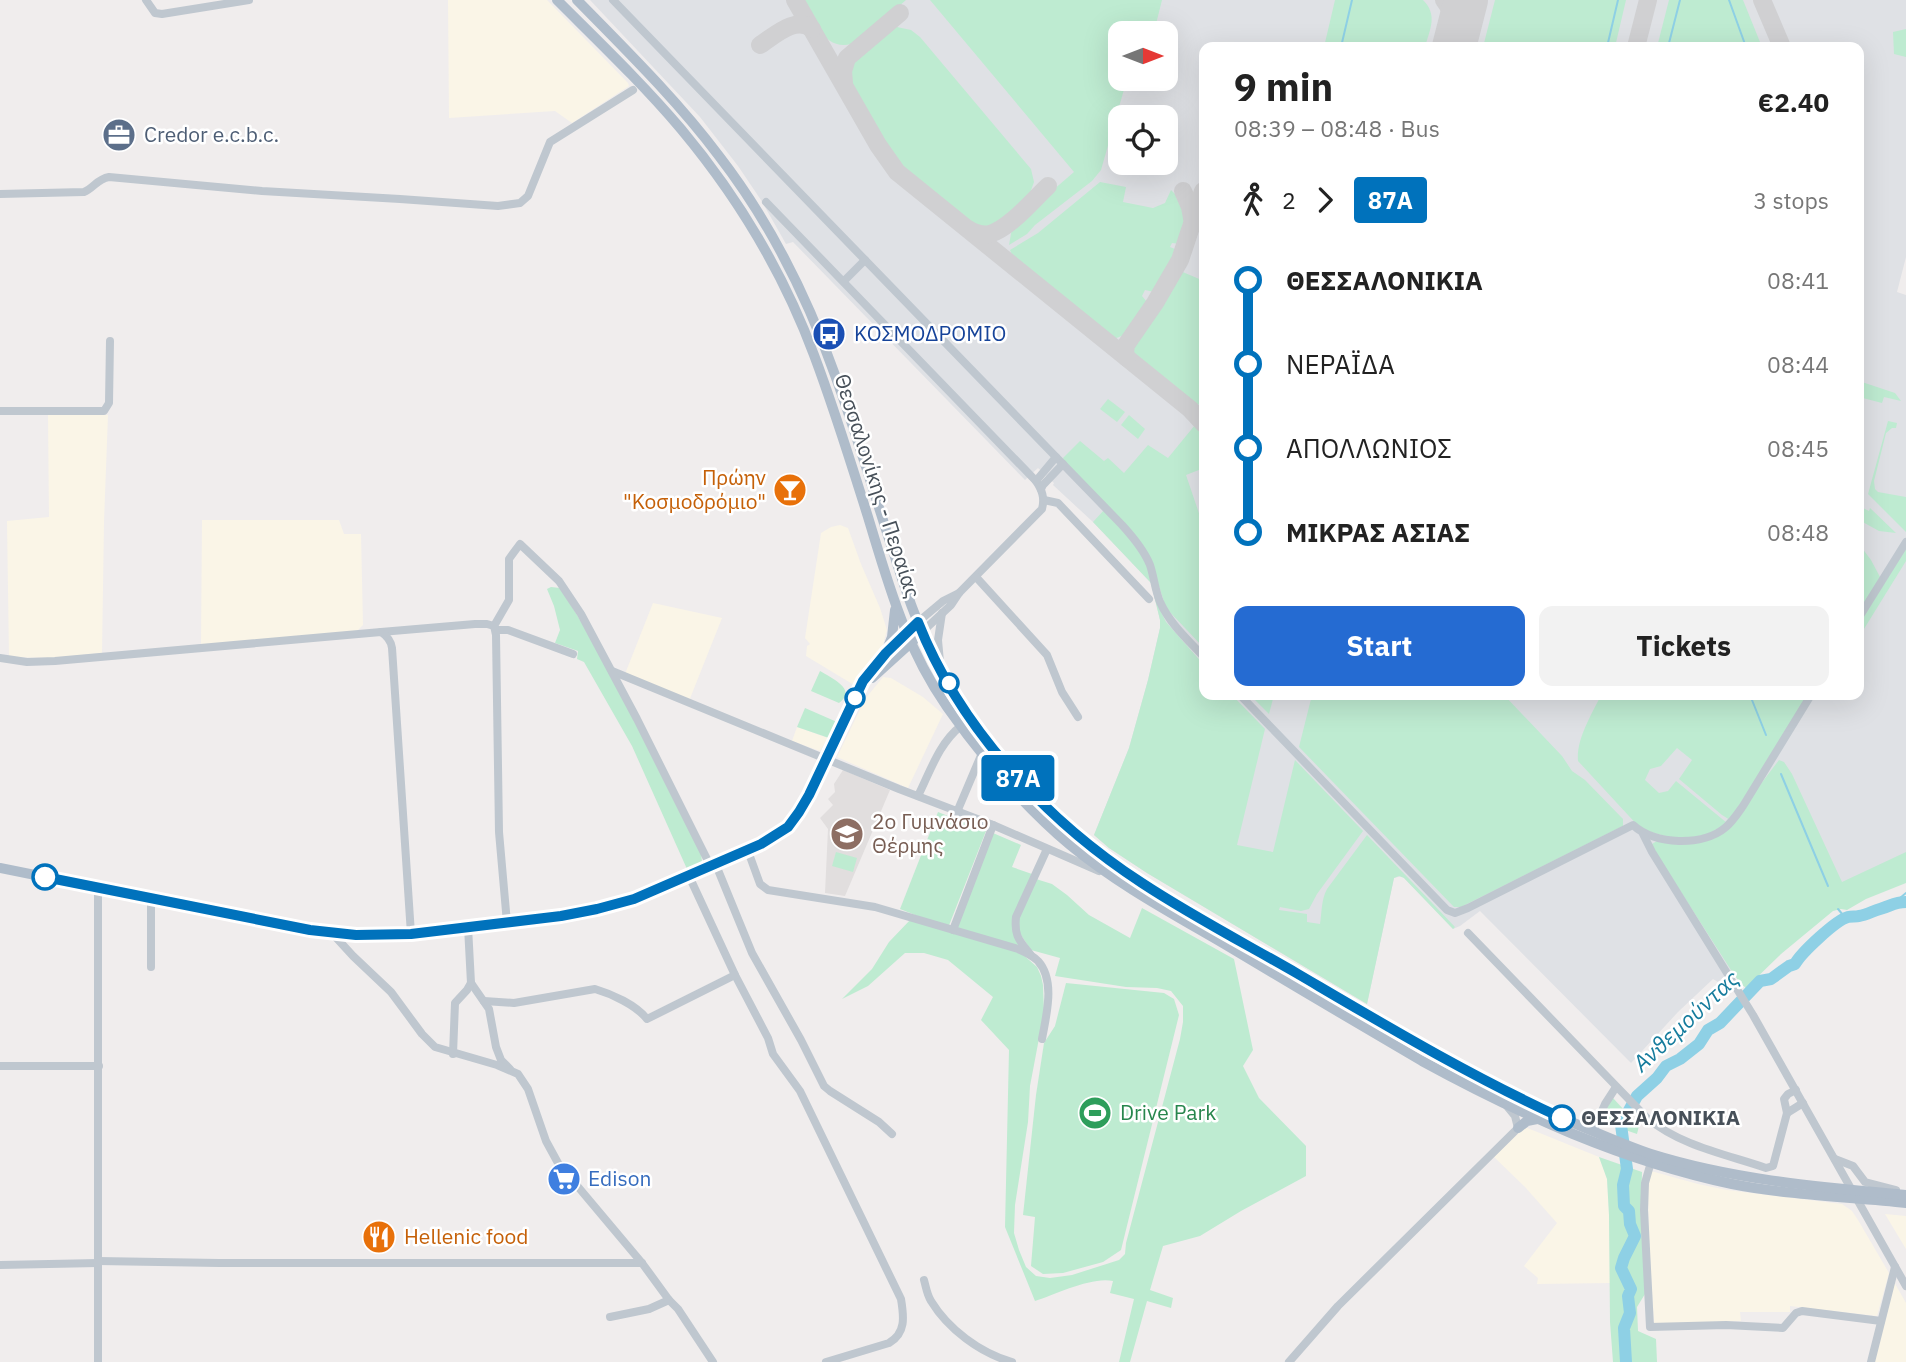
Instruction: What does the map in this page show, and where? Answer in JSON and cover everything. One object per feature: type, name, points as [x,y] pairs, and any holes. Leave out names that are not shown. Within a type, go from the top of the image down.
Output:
[{"type":"main road","name":"Θεσσαλονίκης - Περαίας","points":[[557,0],[681,129],[723,184],[766,251],[792,301],[821,373],[908,639],[961,726],[1015,791],[1050,826],[1082,854],[1161,907],[1460,1082],[1538,1119],[1639,1154],[1724,1173],[1906,1203]]},
{"type":"main road","name":"Θεσσαλονίκης - Περαίας","points":[[577,0],[644,68],[694,125],[730,171],[778,245],[802,291],[835,374],[920,627],[946,678],[976,726],[999,757],[1035,797],[1077,835],[1157,892],[1435,1055],[1514,1096],[1593,1131],[1604,1141]]},
{"type":"main road","points":[[886,653],[893,628],[895,604]]},
{"type":"main road","points":[[860,689],[920,627]]},
{"type":"main road","points":[[0,868],[283,925],[356,935],[411,934],[507,923],[615,904],[648,894],[750,850],[793,821],[809,795],[863,681],[886,653],[908,639]]},
{"type":"main road","points":[[1518,1128],[1527,1121],[1538,1119]]},
{"type":"main road","name":"Θεσσαλονίκης - Περαίας","points":[[1639,1154],[1651,1162],[1734,1184],[1854,1194],[1906,1193]]},
{"type":"street","points":[[146,0],[155,13],[162,14],[249,0]]},
{"type":"street","points":[[613,0],[1122,525],[1149,562],[1158,595],[1166,612],[1181,634],[1199,652]]},
{"type":"street","points":[[0,194],[84,192],[91,189],[97,181],[109,177],[262,191],[487,206],[511,205],[520,203],[528,196],[550,142],[633,90]]},
{"type":"street","points":[[766,202],[1041,489],[1044,500],[1042,509],[959,593],[951,605],[920,627]]},
{"type":"street","points":[[844,281],[865,260]]},
{"type":"street","points":[[0,411],[104,411],[109,403],[110,341]]},
{"type":"street","points":[[1036,481],[1059,461]]},
{"type":"street","points":[[1041,489],[1059,461]]},
{"type":"street","points":[[1044,500],[1058,503],[1149,599]]},
{"type":"street","points":[[1864,609],[1906,542]]},
{"type":"street","points":[[507,923],[499,832],[495,628],[509,600],[509,559],[520,544],[568,593],[612,671],[752,953],[802,1040],[824,1086],[879,1122],[892,1134]]},
{"type":"street","points":[[976,577],[1046,655],[1062,692],[1078,717]]},
{"type":"street","points":[[920,627],[943,601],[959,593]]},
{"type":"street","points":[[942,613],[938,640],[946,678]]},
{"type":"street","points":[[0,658],[27,662],[55,661],[387,634],[480,623],[508,630],[573,654]]},
{"type":"street","points":[[387,634],[392,648],[411,934]]},
{"type":"street","points":[[612,671],[826,760],[993,825],[1114,877]]},
{"type":"street","points":[[1245,700],[1450,912],[1460,912],[1633,825],[1652,838],[1692,840],[1711,836],[1726,828],[1743,806],[1808,700]]},
{"type":"street","points":[[918,796],[944,743],[961,726]]},
{"type":"street","points":[[957,812],[982,753]]},
{"type":"street","points":[[953,930],[993,825]]},
{"type":"street","points":[[1643,834],[1740,992],[1906,1286]]},
{"type":"street","points":[[1042,1039],[1048,987],[1042,967],[1020,940],[1015,929],[1016,918],[1047,849]]},
{"type":"street","points":[[750,850],[760,884],[765,889],[894,911],[1018,949],[1032,956]]},
{"type":"street","points":[[691,875],[734,975],[768,1038],[773,1054],[800,1091],[901,1299],[904,1325],[895,1339],[826,1362]]},
{"type":"street","points":[[98,1362],[99,887]]},
{"type":"street","points":[[150,967],[152,898]]},
{"type":"street","points":[[468,927],[471,983],[491,1014],[499,1055],[510,1070],[518,1074],[528,1089],[541,1128],[558,1163],[678,1309],[713,1362]]},
{"type":"street","points":[[331,932],[391,992],[435,1047],[518,1074]]},
{"type":"street","points":[[1468,933],[1625,1097],[1661,1129],[1679,1139],[1766,1168],[1773,1166],[1787,1113],[1784,1099],[1796,1090]]},
{"type":"street","points":[[484,1001],[514,1003],[595,989],[605,991],[647,1019],[734,975]]},
{"type":"street","points":[[453,1054],[455,1003],[471,983]]},
{"type":"street","points":[[0,1066],[99,1066]]},
{"type":"street","points":[[1593,1131],[1616,1087]]},
{"type":"street","points":[[1289,1362],[1338,1306],[1518,1128],[1514,1114],[1504,1103]]},
{"type":"street","points":[[1787,1113],[1803,1103]]},
{"type":"street","points":[[1835,1159],[1853,1166],[1865,1182],[1906,1193]]},
{"type":"street","points":[[1651,1162],[1645,1184],[1644,1210],[1650,1327],[1726,1325],[1783,1328],[1796,1313],[1802,1311],[1881,1321]]},
{"type":"street","points":[[0,1265],[98,1262],[642,1263]]},
{"type":"street","points":[[1871,1362],[1895,1267]]},
{"type":"street","points":[[924,1280],[929,1298],[958,1332],[979,1348],[1012,1362]]},
{"type":"street","points":[[610,1317],[649,1309],[669,1300]]},
{"type":"shaded area","points":[[448,0],[547,0],[629,86],[572,123],[555,111],[449,118]]},
{"type":"shaded area","points":[[590,0],[1906,0],[1906,257],[1897,292],[1906,295],[1906,853],[1734,968],[1718,982],[1713,979],[1631,1063],[1480,911],[1453,929],[1402,876],[1394,878],[1367,1004],[1147,873],[1094,835],[1129,748],[1160,628],[1151,583],[1038,468],[1025,480],[793,242],[786,244],[761,200],[700,117]]},
{"type":"shaded area","points":[[48,415],[108,415],[102,653],[52,658],[9,657],[7,521],[49,517]]},
{"type":"shaded area","points":[[202,520],[339,520],[344,534],[361,534],[363,625],[357,631],[201,645]]},
{"type":"shaded area","points":[[840,525],[848,528],[887,630],[882,648],[854,685],[806,656],[807,646],[810,644],[805,638],[821,533]]},
{"type":"shaded area","points":[[653,603],[722,618],[689,701],[625,674]]},
{"type":"shaded area","points":[[883,677],[891,678],[923,697],[943,714],[908,788],[837,757],[865,699]]},
{"type":"shaded area","points":[[797,727],[828,738],[820,751],[792,741]]},
{"type":"shaded area","points":[[843,770],[890,790],[845,896],[825,893],[828,829],[820,818],[833,805],[828,799],[835,792],[834,784]]},
{"type":"shaded area","points":[[1525,1127],[1599,1157],[1607,1179],[1610,1283],[1537,1284],[1538,1278],[1524,1266],[1557,1223],[1494,1157]]},
{"type":"shaded area","points":[[1651,1171],[1727,1190],[1842,1204],[1852,1211],[1889,1273],[1877,1316],[1790,1306],[1790,1312],[1740,1312],[1741,1321],[1654,1324],[1649,1239],[1648,1187]]},
{"type":"shaded area","points":[[1885,1214],[1906,1216],[1906,1249]]},
{"type":"shaded area","points":[[1893,1280],[1906,1303],[1906,1362],[1873,1362]]},
{"type":"green space","points":[[802,0],[906,0],[859,41],[848,45],[830,41],[823,35]]},
{"type":"green space","points":[[930,0],[1162,0],[1157,21],[1108,21],[1108,91],[1124,91],[1120,105],[1108,105],[1108,146],[1101,170],[1092,181],[1027,234],[1009,245],[1016,222],[1074,172]]},
{"type":"green space","points":[[1335,0],[1423,0],[1432,17],[1427,42],[1325,42]]},
{"type":"green space","points":[[1495,0],[1626,0],[1616,42],[1484,42]]},
{"type":"green space","points":[[1669,0],[1743,0],[1760,42],[1658,42]]},
{"type":"green space","points":[[897,27],[911,30],[920,37],[1031,169],[1034,182],[1029,196],[999,223],[989,228],[968,223],[904,171],[888,151],[850,80],[853,59],[883,33]]},
{"type":"green space","points":[[1906,29],[1906,57],[1894,54],[1893,32]]},
{"type":"green space","points":[[1100,182],[1126,187],[1123,202],[1153,208],[1165,203],[1171,190],[1178,197],[1187,219],[1180,244],[1172,243],[1170,247],[1175,249],[1176,255],[1160,287],[1154,292],[1145,290],[1142,296],[1147,302],[1141,320],[1131,330],[1113,339],[1018,263],[1010,250],[1038,233]]},
{"type":"green space","points":[[1178,270],[1199,279],[1199,404],[1193,405],[1128,352],[1129,346]]},
{"type":"green space","points":[[1864,383],[1895,393],[1901,401],[1884,397],[1882,403],[1864,398]]},
{"type":"green space","points":[[1108,399],[1125,412],[1117,422],[1100,409]]},
{"type":"green space","points":[[1129,415],[1145,429],[1138,439],[1121,425]]},
{"type":"green space","points":[[1888,421],[1897,423],[1896,428],[1886,433],[1874,481],[1875,489],[1878,492],[1906,497],[1906,532],[1868,494]]},
{"type":"green space","points":[[1195,425],[1199,431],[1199,470],[1186,475],[1199,513],[1199,643],[1166,608],[1151,561],[1063,458],[1080,441],[1104,461],[1108,458],[1124,473],[1148,445],[1168,458]]},
{"type":"green space","points":[[1864,508],[1869,511],[1870,508],[1896,533],[1879,531],[1864,523]]},
{"type":"green space","points":[[1104,510],[1123,528],[1145,559],[1166,622],[1199,659],[1199,700],[1237,700],[1265,729],[1237,845],[1273,852],[1295,760],[1363,831],[1309,909],[1301,911],[1280,907],[1279,910],[1307,914],[1307,922],[1320,924],[1327,889],[1367,835],[1455,927],[1453,929],[1404,878],[1394,878],[1367,1004],[1147,873],[1094,835],[1129,748],[1148,680],[1160,620],[1151,583],[1093,522]]},
{"type":"green space","points":[[1906,548],[1906,561],[1864,629],[1864,616]]},
{"type":"green space","points":[[1864,551],[1880,577],[1864,607]]},
{"type":"green space","points":[[560,588],[599,652],[701,853],[702,862],[687,869],[632,746],[584,662],[577,659],[578,651],[555,643],[560,630],[547,589]]},
{"type":"green space","points":[[820,671],[841,684],[844,689],[846,693],[839,703],[811,691]]},
{"type":"green space","points":[[1255,700],[1273,700],[1269,714]]},
{"type":"green space","points":[[1311,700],[1509,700],[1562,756],[1572,771],[1585,780],[1623,819],[1623,826],[1461,907],[1454,907],[1299,747]]},
{"type":"green space","points":[[1598,700],[1806,700],[1730,820],[1679,779],[1692,760],[1677,748],[1661,766],[1650,769],[1645,780],[1659,793],[1668,791],[1676,781],[1727,823],[1708,834],[1694,837],[1668,837],[1641,829],[1578,761],[1579,744]]},
{"type":"green space","points":[[805,708],[837,722],[829,738],[797,727]]},
{"type":"green space","points":[[1779,760],[1784,762],[1792,774],[1842,882],[1906,852],[1906,883],[1847,910],[1833,911],[1781,954],[1746,988],[1731,970],[1652,844],[1657,841],[1709,839],[1757,789]]},
{"type":"green space","points":[[938,812],[986,831],[948,928],[900,909]]},
{"type":"green space","points":[[993,833],[1021,845],[1012,867],[1032,874],[1014,915],[1012,930],[1023,948],[954,927]]},
{"type":"green space","points":[[836,852],[857,858],[853,872],[832,866]]},
{"type":"green space","points":[[1036,879],[1052,884],[1089,915],[1130,938],[1142,908],[1234,959],[1253,1050],[1243,1066],[1259,1098],[1306,1146],[1306,1176],[1200,1236],[1163,1246],[1150,1290],[1173,1298],[1171,1308],[1147,1301],[1130,1362],[1119,1362],[1134,1299],[1110,1293],[1113,1281],[1105,1280],[1085,1283],[1035,1301],[1005,1227],[1009,1050],[981,1020],[993,997],[948,960],[924,953],[905,953],[868,986],[842,999],[872,969],[889,942],[911,919],[1020,952],[1037,967],[1043,985],[1044,1012],[1030,1086],[1014,1233],[1026,1267],[1036,1276],[1050,1278],[1072,1275],[1119,1260],[1125,1254],[1180,1039],[1183,1006],[1171,991],[1055,976],[1060,958],[1031,950],[1017,929],[1018,918]]},
{"type":"green space","name":"Drive Park","points":[[1066,983],[1164,993],[1174,999],[1179,1015],[1121,1250],[1103,1262],[1063,1273],[1043,1274],[1031,1266],[1035,1217],[1023,1215],[1044,1043],[1055,1026]]},
{"type":"green space","points":[[1612,1097],[1639,1126],[1637,1134],[1602,1122]]},
{"type":"green space","points":[[1599,1157],[1642,1172],[1645,1294],[1637,1307],[1638,1331],[1656,1339],[1657,1362],[1613,1362],[1607,1179]]},
{"type":"waterway","points":[[1342,42],[1352,0]]},
{"type":"waterway","points":[[1608,42],[1618,0]]},
{"type":"waterway","points":[[1669,42],[1680,0]]},
{"type":"waterway","points":[[1729,0],[1744,42]]},
{"type":"waterway","points":[[1752,700],[1766,735]]},
{"type":"waterway","points":[[1781,774],[1828,886]]},
{"type":"waterway","name":"Ανθεμούντας","points":[[1894,903],[1906,893]]},
{"type":"waterway","name":"Ανθεμούντας","points":[[1626,1362],[1624,1328],[1630,1313],[1628,1296],[1631,1289],[1621,1268],[1635,1236],[1629,1211],[1624,1206],[1623,1185],[1627,1169],[1621,1125],[1637,1096],[1666,1066],[1699,1044],[1708,1030],[1720,1023],[1760,981],[1771,979],[1795,964],[1811,945],[1836,924],[1848,917],[1906,902]]},
{"type":"waterway","points":[[1838,909],[1847,917]]},
{"type":"taxiway","points":[[795,0],[878,145],[897,172],[1199,419]]},
{"type":"taxiway","points":[[1444,0],[1454,19],[1456,40]]},
{"type":"taxiway","points":[[1637,42],[1648,0]]},
{"type":"taxiway","points":[[1762,0],[1780,42]]},
{"type":"taxiway","points":[[844,83],[843,71],[847,58],[900,13]]},
{"type":"taxiway","points":[[760,45],[792,26],[806,25],[812,29]]},
{"type":"taxiway","points":[[968,229],[984,235],[998,231],[1048,186]]},
{"type":"taxiway","points":[[1183,191],[1193,223]]},
{"type":"taxiway","points":[[1127,358],[1126,345],[1180,260],[1199,203]]},
{"type":"runway","points":[[1455,42],[1466,0]]},
{"type":"bus line","name":"87Α","points":[[45,877],[283,925],[356,935],[411,934],[507,923],[579,913],[615,904],[648,894],[748,851],[788,827],[809,795],[863,681],[886,653],[918,622],[929,648],[951,686],[999,757],[1035,797],[1099,853],[1140,882],[1435,1055],[1562,1118]]},
{"type":"place","name":"Credor e.c.b.c.","points":[[119,135]]},
{"type":"place","name":"ΚΟΣΜΟΔΡΟΜΙΟ","points":[[829,334]]},
{"type":"place","name":"Πρώην \"Κοσμοδρόμιο\"","points":[[790,490]]},
{"type":"place","name":"2ο Γυμνάσιο Θέρμης","points":[[847,834]]},
{"type":"place","name":"Drive Park","points":[[1095,1113]]},
{"type":"place","name":"ΘΕΣΣΑΛΟΝΙΚΙΑ","points":[[1562,1118]]},
{"type":"place","name":"Edison","points":[[564,1179]]},
{"type":"place","name":"Hellenic food","points":[[379,1237]]}]
